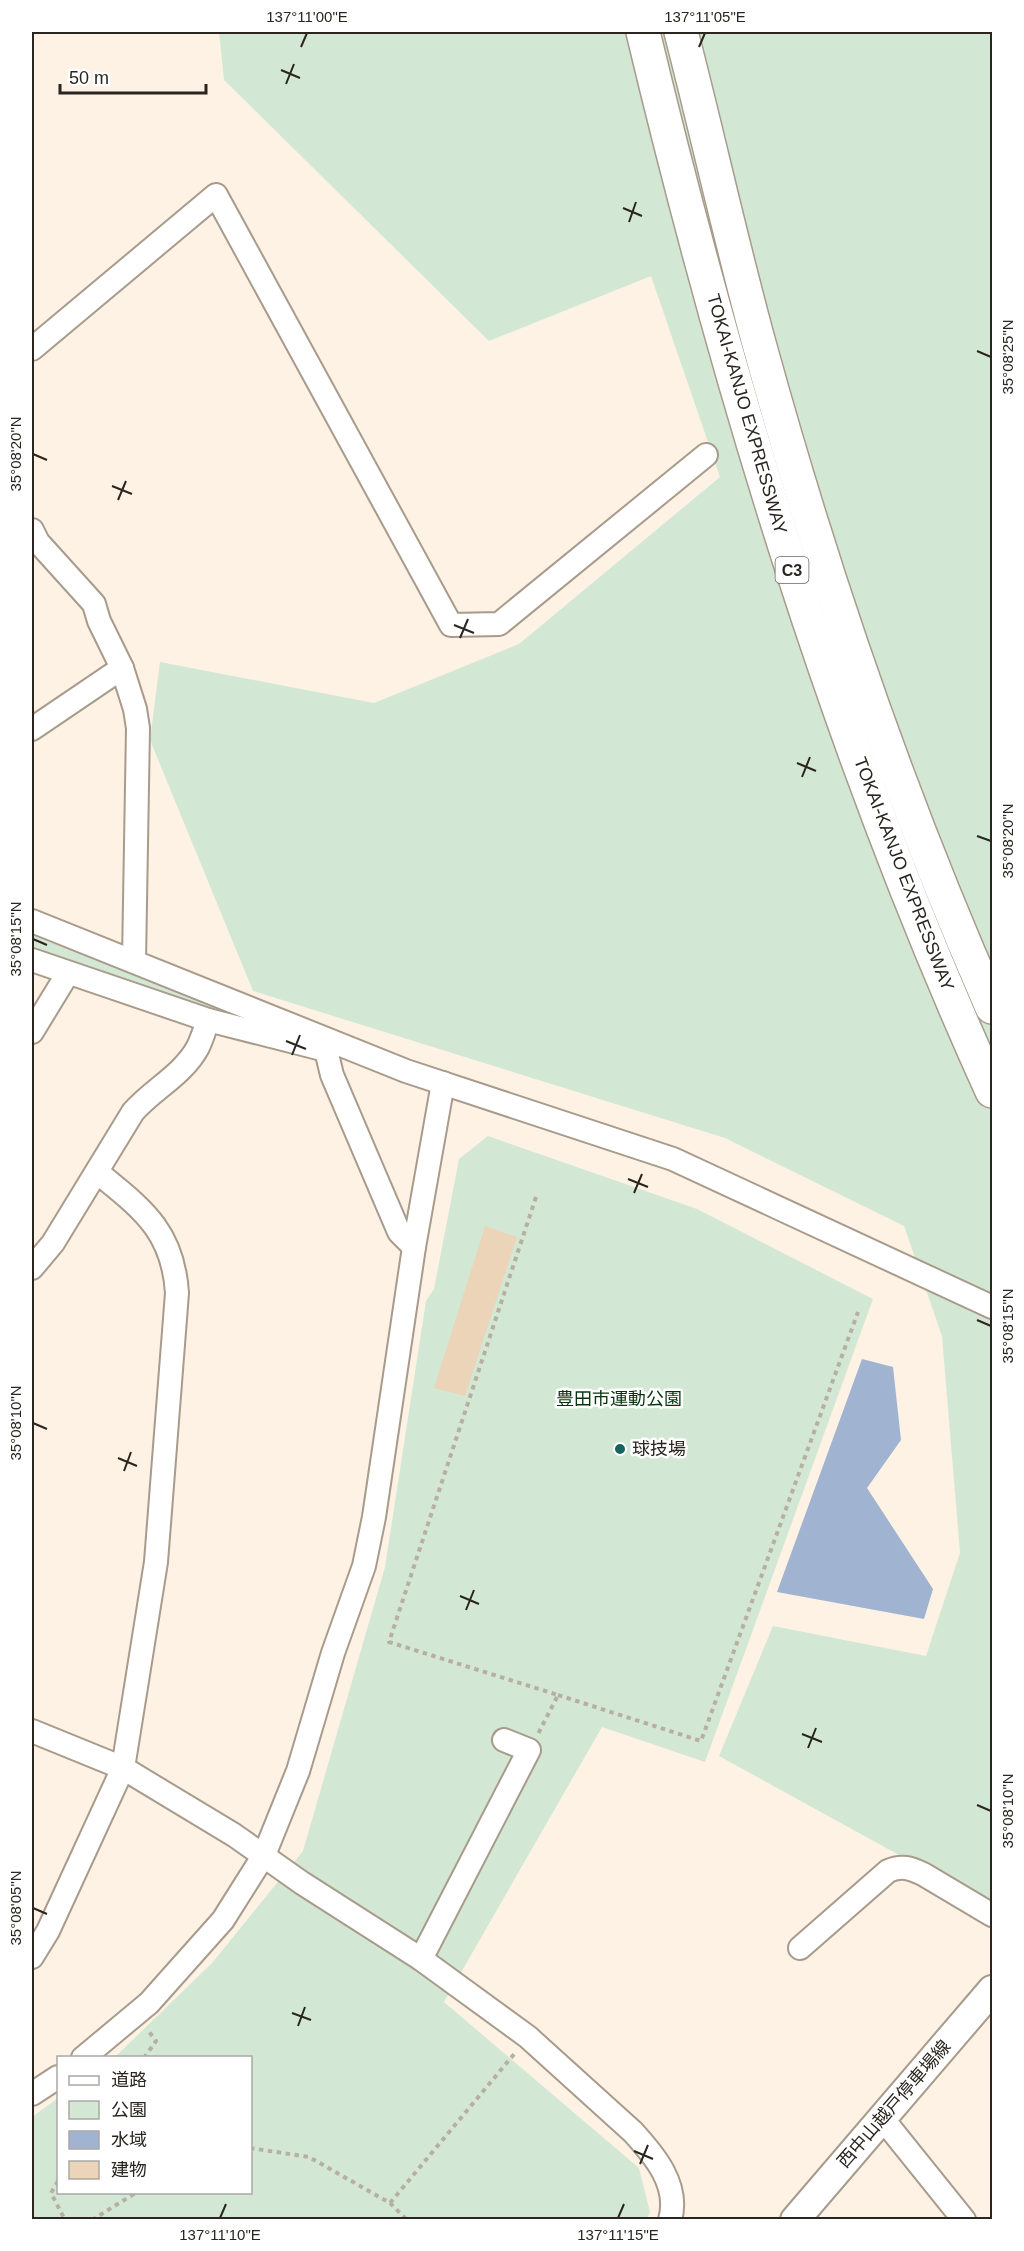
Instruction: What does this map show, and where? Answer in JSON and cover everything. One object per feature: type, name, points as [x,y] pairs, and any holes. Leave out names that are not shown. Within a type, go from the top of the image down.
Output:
[{"type":"highway","name":"TOKAI-KANJO EXPRESSWAY","points":[[643,32],[724,342],[799,592],[890,848],[993,1091]]},
{"type":"highway","name":"TOKAI-KANJO EXPRESSWAY","points":[[681,32],[760,347],[830,579],[929,855],[953,918],[993,1007]]},
{"type":"main road","name":"西中山越戸停車場線","points":[[795,2220],[993,1990]]},
{"type":"street","points":[[32,349],[216,195],[451,625],[499,624],[706,455]]},
{"type":"street","points":[[34,539],[94,604],[99,621],[122,668],[135,709],[138,728],[134,962]]},
{"type":"street","points":[[32,729],[122,668]]},
{"type":"street","points":[[32,921],[406,1071]]},
{"type":"street","points":[[32,960],[208,1020],[406,1071],[673,1159],[993,1307]]},
{"type":"street","points":[[32,1032],[68,973]]},
{"type":"street","points":[[32,1268],[53,1243],[133,1112],[141,1102],[180,1072],[198,1048],[208,1020]]},
{"type":"street","points":[[326,1050],[332,1075],[399,1232],[414,1247]]},
{"type":"street","points":[[85,2056],[148,2003],[223,1920],[264,1855],[298,1771],[333,1653],[364,1566],[374,1517],[414,1247],[443,1083]]},
{"type":"street","points":[[32,1957],[48,1931],[123,1768],[156,1562],[177,1293],[173,1263],[154,1223],[97,1172]]},
{"type":"street","points":[[32,1731],[123,1768],[264,1855],[302,1883],[421,1959],[528,2037],[649,2148],[662,2166],[669,2186],[672,2213],[670,2220]]},
{"type":"street","points":[[421,1959],[529,1750],[504,1740]]},
{"type":"street","points":[[800,1948],[888,1871],[898,1866],[923,1874],[993,1915]]},
{"type":"street","points":[[32,2094],[57,2078]]},
{"type":"street","points":[[882,2118],[964,2220]]},
{"type":"path","points":[[536,1197],[389,1642],[701,1741],[858,1312]]},
{"type":"path","points":[[529,1750],[558,1695]]},
{"type":"path","points":[[136,2013],[156,2041],[145,2056]]},
{"type":"path","points":[[390,2203],[528,2037]]},
{"type":"path","points":[[252,2148],[309,2157],[390,2203],[407,2220]]},
{"type":"path","points":[[57,2183],[51,2193],[65,2220]]},
{"type":"path","points":[[92,2220],[134,2194]]},
{"type":"green space","points":[[219,32],[992,32],[992,1906],[719,1756],[773,1626],[926,1656],[960,1553],[942,1336],[904,1226],[725,1138],[253,991],[150,740],[160,662],[374,703],[519,644],[720,477],[651,276],[489,341],[224,80]]},
{"type":"green space","points":[[32,933],[46,941],[184,990],[291,1033],[179,999],[32,948]]},
{"type":"green space","name":"豊田市運動公園","points":[[488,1136],[697,1209],[873,1299],[705,1762],[602,1727],[444,2002],[639,2168],[650,2212],[647,2219],[32,2219],[32,2117],[57,2099],[57,2194],[252,2194],[252,2056],[116,2056],[212,1963],[303,1851],[385,1567],[426,1301],[434,1289],[459,1159]]},
{"type":"water","points":[[862,1359],[893,1367],[901,1440],[867,1488],[933,1589],[924,1619],[777,1592]]},
{"type":"building","points":[[485,1226],[517,1237],[465,1396],[434,1388]]},
{"type":"place","name":"球技場","points":[[620,1449]]}]
